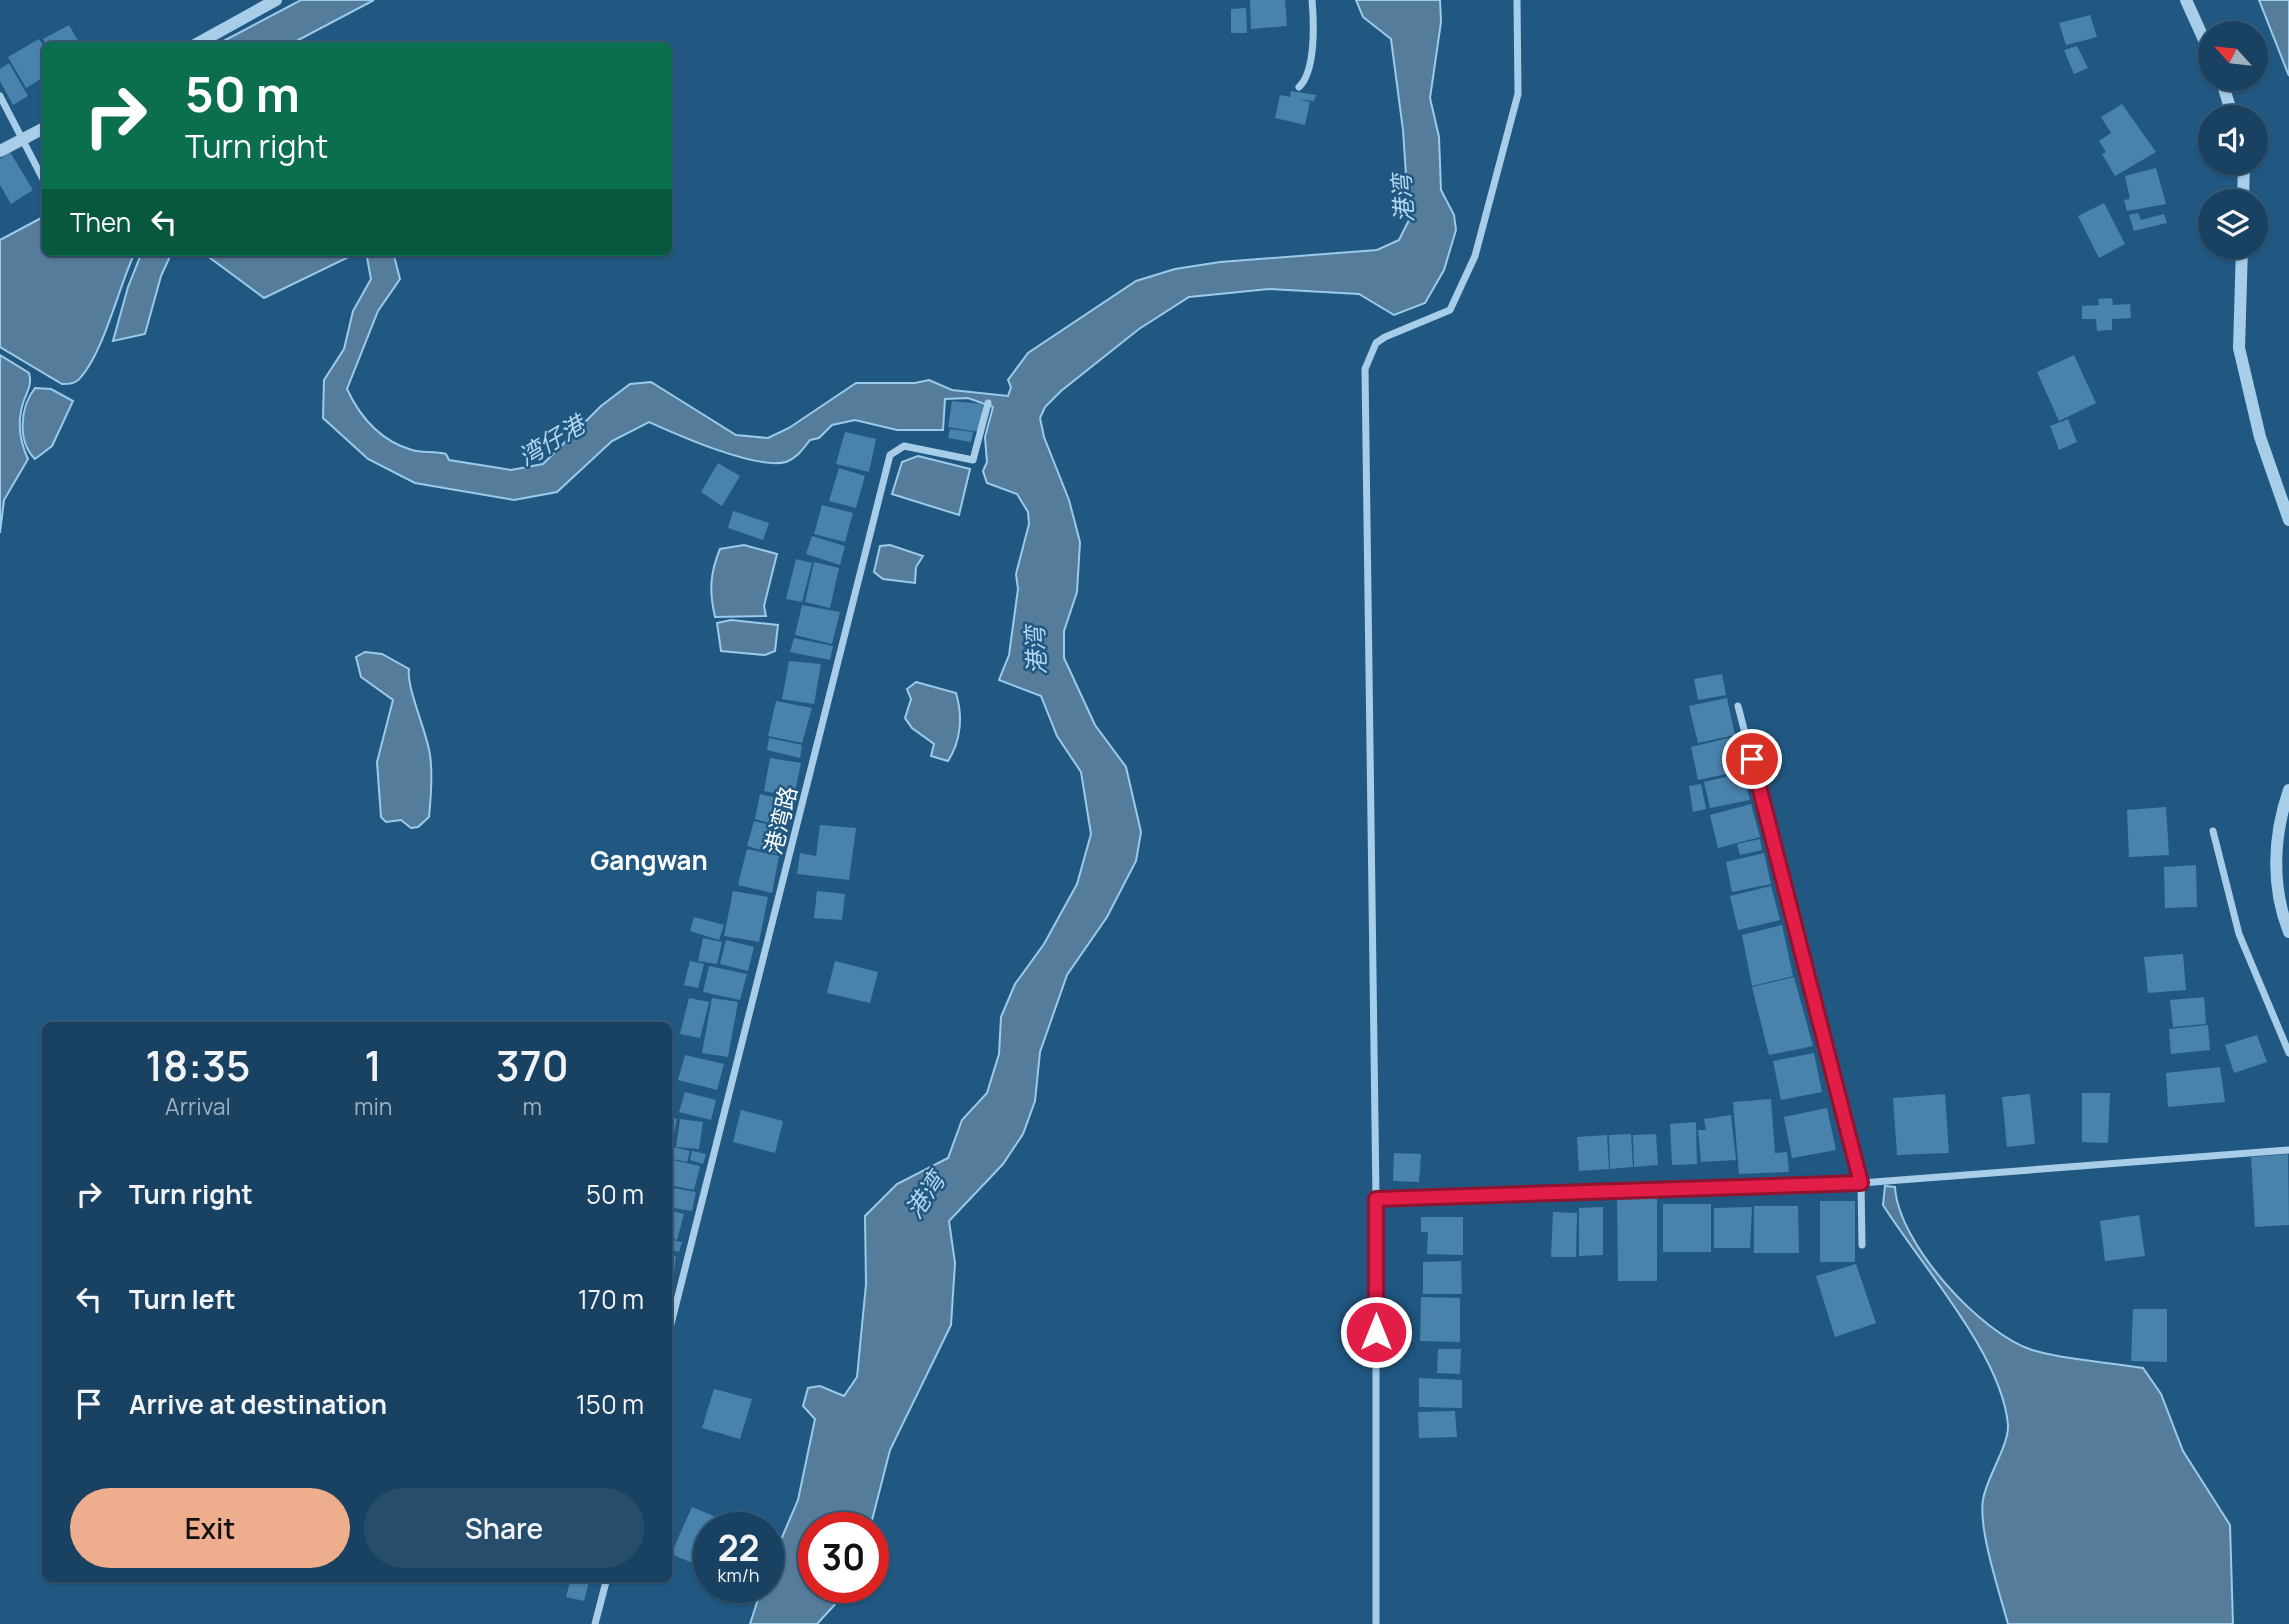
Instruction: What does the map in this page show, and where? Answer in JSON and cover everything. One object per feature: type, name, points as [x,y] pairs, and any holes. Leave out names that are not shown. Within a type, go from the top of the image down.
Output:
[{"type":"street","points":[[200,42],[276,0]]},
{"type":"street","points":[[1299,88],[1306,81],[1315,27],[1312,0]]},
{"type":"street","points":[[1376,1624],[1376,1199],[1365,369],[1377,343],[1385,337],[1450,310],[1475,256],[1518,94],[1517,0]]},
{"type":"street","points":[[2186,0],[2198,26]]},
{"type":"street","points":[[0,96],[42,178]]},
{"type":"street","points":[[0,151],[42,129]]},
{"type":"street","points":[[2242,259],[2239,348],[2260,437],[2289,520]]},
{"type":"street","name":"港湾路","points":[[672,1320],[890,454],[904,446],[973,460],[988,403]]},
{"type":"street","points":[[1738,706],[1861,1183],[1862,1245]]},
{"type":"street","points":[[2289,790],[2281,812],[2276,859],[2280,910],[2289,932]]},
{"type":"street","points":[[2213,831],[2239,933],[2289,1053]]},
{"type":"street","points":[[1376,1199],[1861,1183],[2289,1150]]},
{"type":"street","points":[[596,1624],[606,1582]]},
{"type":"water","points":[[301,0],[374,0],[295,42],[222,42]]},
{"type":"water","name":"港湾","points":[[1356,0],[1440,0],[1441,22],[1430,98],[1439,137],[1441,190],[1454,215],[1456,230],[1444,270],[1425,303],[1394,315],[1359,294],[1269,289],[1189,297],[1139,329],[1061,391],[1045,407],[1040,418],[1044,437],[1069,500],[1080,542],[1077,592],[1064,631],[1064,658],[1095,725],[1126,767],[1141,832],[1136,861],[1107,917],[1067,975],[1040,1052],[1035,1101],[1023,1134],[1003,1164],[949,1221],[955,1263],[951,1325],[890,1450],[874,1512],[798,1512],[798,1603],[836,1603],[817,1624],[750,1624],[757,1603],[784,1603],[784,1533],[798,1500],[815,1419],[803,1406],[808,1388],[820,1386],[844,1396],[857,1377],[866,1284],[865,1216],[897,1184],[948,1158],[962,1120],[987,1093],[999,1054],[1001,1017],[1015,984],[1044,944],[1077,884],[1091,834],[1081,772],[1057,736],[1041,696],[999,680],[1009,655],[1018,589],[1016,574],[1029,524],[1028,512],[1017,494],[987,483],[983,471],[987,462],[985,437],[993,407],[968,398],[945,399],[943,430],[897,430],[855,420],[832,425],[819,438],[810,440],[797,456],[786,462],[756,461],[737,456],[649,422],[612,441],[557,492],[514,500],[415,483],[368,459],[323,418],[324,380],[344,349],[353,311],[371,279],[367,256],[394,256],[400,279],[378,311],[347,389],[365,418],[391,441],[412,450],[446,454],[449,460],[511,470],[543,464],[601,406],[630,384],[651,382],[736,435],[768,438],[789,428],[856,383],[915,383],[929,380],[952,390],[1008,396],[1011,387],[1008,380],[1028,353],[1136,281],[1175,269],[1220,262],[1377,250],[1399,240],[1409,220],[1403,130],[1391,39],[1363,17]]},
{"type":"water","points":[[2259,0],[2289,0],[2289,76],[2268,21]]},
{"type":"water","points":[[42,218],[42,256],[133,256],[97,351],[77,381],[62,384],[0,347],[0,240]]},
{"type":"water","points":[[140,256],[170,256],[161,276],[145,334],[113,341],[128,287]]},
{"type":"water","points":[[207,256],[351,256],[264,298]]},
{"type":"water","points":[[0,355],[29,373],[30,380],[20,422],[21,437],[28,459],[4,500],[0,533]]},
{"type":"water","points":[[35,388],[51,389],[73,401],[52,446],[35,459],[25,443],[23,424],[26,405]]},
{"type":"water","points":[[918,456],[970,469],[959,515],[892,494],[902,462]]},
{"type":"water","points":[[744,545],[777,554],[764,606],[766,616],[715,617],[712,582],[720,549]]},
{"type":"water","points":[[890,545],[923,556],[916,567],[915,583],[883,579],[874,572],[880,546]]},
{"type":"water","points":[[731,620],[778,625],[775,651],[765,655],[721,651],[717,623]]},
{"type":"water","points":[[365,652],[382,654],[409,669],[411,687],[428,745],[431,770],[429,817],[418,827],[411,828],[401,820],[386,822],[381,817],[377,762],[393,700],[361,677],[356,657]]},
{"type":"water","points":[[916,682],[956,693],[960,711],[959,728],[956,745],[948,761],[931,756],[934,744],[912,728],[905,718],[911,699],[907,689]]},
{"type":"water","points":[[1885,1186],[1895,1187],[1910,1234],[1926,1259],[1945,1283],[1989,1325],[2032,1350],[2072,1359],[2143,1368],[2161,1394],[2183,1451],[2230,1525],[2233,1624],[2008,1624],[1991,1562],[1982,1512],[1985,1491],[2007,1433],[2008,1425],[2002,1398],[1976,1340],[1883,1205]]},
{"type":"building","points":[[1250,0],[1285,0],[1287,26],[1251,29]]},
{"type":"building","points":[[1246,8],[1247,33],[1231,33],[1231,9]]},
{"type":"building","points":[[2090,15],[2097,37],[2066,45],[2059,23]]},
{"type":"building","points":[[69,25],[79,42],[45,42],[43,39]]},
{"type":"building","points":[[39,39],[42,44],[42,78],[26,88],[8,57]]},
{"type":"building","points":[[2077,46],[2088,68],[2074,74],[2064,50]]},
{"type":"building","points":[[9,63],[28,96],[13,105],[0,81],[0,69]]},
{"type":"building","points":[[1291,91],[1316,95],[1314,101],[1299,99],[1310,102],[1305,125],[1275,118],[1280,95],[1290,97]]},
{"type":"building","points":[[2122,104],[2156,152],[2115,176],[2102,154],[2106,152],[2099,141],[2111,133],[2101,117]]},
{"type":"building","points":[[10,152],[33,190],[11,204],[0,185],[0,159]]},
{"type":"building","points":[[2156,168],[2166,204],[2127,211],[2124,200],[2130,199],[2125,176]]},
{"type":"building","points":[[2104,203],[2125,244],[2099,258],[2078,216]]},
{"type":"building","points":[[2138,213],[2141,220],[2164,214],[2167,223],[2134,231],[2129,215]]},
{"type":"building","points":[[2112,298],[2113,305],[2130,304],[2131,318],[2112,319],[2112,330],[2097,331],[2096,319],[2082,319],[2082,306],[2099,305],[2098,299]]},
{"type":"building","points":[[2074,355],[2096,403],[2059,421],[2037,372]]},
{"type":"building","points":[[952,401],[983,404],[979,432],[948,427]]},
{"type":"building","points":[[2068,419],[2077,442],[2059,450],[2050,426]]},
{"type":"building","points":[[950,429],[973,432],[971,442],[948,438]]},
{"type":"building","points":[[845,432],[876,439],[869,472],[836,464]]},
{"type":"building","points":[[718,463],[740,476],[722,506],[701,492]]},
{"type":"building","points":[[839,468],[865,476],[856,508],[829,501]]},
{"type":"building","points":[[822,505],[853,513],[845,542],[814,534]]},
{"type":"building","points":[[733,511],[769,523],[763,540],[728,528]]},
{"type":"building","points":[[812,536],[845,546],[840,565],[806,554]]},
{"type":"building","points":[[796,559],[812,563],[802,602],[786,599]]},
{"type":"building","points":[[814,562],[839,568],[830,608],[805,602]]},
{"type":"building","points":[[802,605],[840,612],[832,644],[795,635]]},
{"type":"building","points":[[794,638],[833,646],[830,660],[790,652]]},
{"type":"building","points":[[789,661],[821,664],[814,704],[782,699]]},
{"type":"building","points":[[1722,674],[1726,695],[1698,700],[1694,679]]},
{"type":"building","points":[[1727,698],[1735,735],[1698,743],[1689,706]]},
{"type":"building","points":[[776,701],[812,708],[802,743],[768,736]]},
{"type":"building","points":[[1737,736],[1745,770],[1698,780],[1691,747]]},
{"type":"building","points":[[769,738],[802,745],[800,758],[767,750]]},
{"type":"building","points":[[770,758],[801,763],[794,797],[764,791]]},
{"type":"building","points":[[1743,773],[1750,800],[1710,808],[1704,782]]},
{"type":"building","points":[[1701,784],[1706,809],[1693,812],[1689,786]]},
{"type":"building","points":[[760,794],[793,802],[787,828],[755,819]]},
{"type":"building","points":[[1751,804],[1760,837],[1718,848],[1710,815]]},
{"type":"building","points":[[2166,807],[2169,855],[2129,857],[2127,810]]},
{"type":"building","points":[[754,821],[786,829],[780,855],[747,846]]},
{"type":"building","points":[[820,825],[856,828],[849,880],[797,874],[800,853],[816,856]]},
{"type":"building","points":[[1760,839],[1762,850],[1740,855],[1737,844]]},
{"type":"building","points":[[747,849],[779,856],[772,893],[738,885]]},
{"type":"building","points":[[1764,853],[1771,884],[1732,892],[1726,862]]},
{"type":"building","points":[[2196,865],[2197,907],[2165,908],[2164,867]]},
{"type":"building","points":[[1771,886],[1780,920],[1738,930],[1730,896]]},
{"type":"building","points":[[733,891],[768,897],[759,942],[724,936]]},
{"type":"building","points":[[817,891],[845,894],[842,920],[814,918]]},
{"type":"building","points":[[694,917],[724,925],[719,940],[690,931]]},
{"type":"building","points":[[1782,925],[1793,976],[1752,986],[1742,935]]},
{"type":"building","points":[[703,938],[722,942],[717,964],[698,961]]},
{"type":"building","points":[[726,940],[754,947],[748,971],[720,964]]},
{"type":"building","points":[[2183,954],[2186,990],[2148,993],[2144,957]]},
{"type":"building","points":[[690,961],[704,964],[698,988],[684,985]]},
{"type":"building","points":[[835,961],[878,972],[870,1003],[827,993]]},
{"type":"building","points":[[709,966],[747,974],[740,1000],[703,992]]},
{"type":"building","points":[[1794,977],[1813,1046],[1769,1055],[1752,987]]},
{"type":"building","points":[[2204,997],[2206,1024],[2173,1027],[2170,1000]]},
{"type":"building","points":[[689,998],[709,1002],[700,1038],[680,1034]]},
{"type":"building","points":[[712,998],[738,1002],[728,1057],[702,1053]]},
{"type":"building","points":[[2208,1025],[2210,1050],[2171,1054],[2169,1029]]},
{"type":"building","points":[[2257,1035],[2267,1062],[2234,1073],[2225,1045]]},
{"type":"building","points":[[1814,1053],[1822,1092],[1781,1100],[1773,1061]]},
{"type":"building","points":[[685,1055],[724,1064],[717,1090],[678,1080]]},
{"type":"building","points":[[2220,1067],[2225,1102],[2168,1107],[2166,1073]]},
{"type":"building","points":[[685,1092],[716,1100],[711,1120],[679,1112]]},
{"type":"building","points":[[2082,1093],[2110,1093],[2108,1143],[2082,1142]]},
{"type":"building","points":[[1945,1094],[1949,1153],[1897,1155],[1893,1098]]},
{"type":"building","points":[[2030,1094],[2035,1144],[2007,1147],[2002,1097]]},
{"type":"building","points":[[1771,1099],[1775,1153],[1787,1152],[1789,1172],[1739,1174],[1733,1102]]},
{"type":"building","points":[[1827,1108],[1836,1150],[1792,1158],[1784,1117]]},
{"type":"building","points":[[741,1110],[783,1121],[775,1153],[733,1142]]},
{"type":"building","points":[[1731,1115],[1736,1160],[1701,1162],[1698,1130],[1706,1130],[1704,1119]]},
{"type":"building","points":[[672,1118],[677,1119],[672,1144]]},
{"type":"building","points":[[680,1119],[703,1122],[699,1149],[676,1147]]},
{"type":"building","points":[[1696,1122],[1697,1164],[1672,1165],[1670,1124]]},
{"type":"building","points":[[1631,1134],[1633,1167],[1610,1169],[1609,1135]]},
{"type":"building","points":[[1656,1134],[1658,1165],[1634,1167],[1633,1135]]},
{"type":"building","points":[[1607,1135],[1609,1169],[1579,1171],[1577,1137]]},
{"type":"building","points":[[672,1147],[690,1151],[687,1162],[672,1159]]},
{"type":"building","points":[[692,1151],[706,1154],[703,1164],[690,1160]]},
{"type":"building","points":[[1394,1153],[1421,1154],[1419,1182],[1393,1181]]},
{"type":"building","points":[[2288,1154],[2289,1225],[2255,1227],[2251,1157]]},
{"type":"building","points":[[672,1160],[700,1166],[694,1190],[672,1186]]},
{"type":"building","points":[[672,1188],[696,1192],[692,1211],[672,1208]]},
{"type":"building","points":[[1657,1193],[1657,1281],[1618,1281],[1617,1195]]},
{"type":"building","points":[[1820,1201],[1855,1201],[1855,1262],[1820,1262]]},
{"type":"building","points":[[1663,1204],[1711,1204],[1711,1252],[1663,1252]]},
{"type":"building","points":[[1754,1206],[1798,1206],[1799,1253],[1754,1253]]},
{"type":"building","points":[[1603,1207],[1603,1255],[1579,1256],[1579,1208]]},
{"type":"building","points":[[1752,1207],[1750,1248],[1714,1248],[1714,1208]]},
{"type":"building","points":[[672,1211],[684,1214],[677,1240],[672,1238]]},
{"type":"building","points":[[1553,1212],[1577,1213],[1576,1257],[1551,1257]]},
{"type":"building","points":[[2139,1215],[2145,1256],[2105,1261],[2100,1221]]},
{"type":"building","points":[[1421,1217],[1463,1217],[1463,1255],[1427,1254],[1428,1232],[1421,1232]]},
{"type":"building","points":[[672,1240],[682,1242],[679,1252],[672,1250]]},
{"type":"building","points":[[672,1256],[676,1256],[672,1273]]},
{"type":"building","points":[[1461,1261],[1462,1294],[1423,1294],[1423,1262]]},
{"type":"building","points":[[1856,1264],[1876,1323],[1835,1337],[1816,1276]]},
{"type":"building","points":[[1421,1297],[1460,1298],[1460,1342],[1420,1341]]},
{"type":"building","points":[[2133,1309],[2167,1309],[2167,1362],[2131,1361]]},
{"type":"building","points":[[1438,1349],[1461,1349],[1460,1374],[1437,1373]]},
{"type":"building","points":[[1419,1378],[1462,1380],[1462,1408],[1419,1407]]},
{"type":"building","points":[[714,1389],[752,1399],[740,1439],[702,1428]]},
{"type":"building","points":[[1455,1411],[1457,1437],[1419,1438],[1418,1412]]},
{"type":"building","points":[[692,1507],[704,1512],[693,1512],[693,1563],[672,1554]]},
{"type":"building","points":[[570,1582],[589,1582],[584,1601],[566,1597]]},
{"type":"district","name":"Gangwan","points":[[649,860]]},
{"type":"route","points":[[1376,1332],[1376,1199],[1861,1183],[1752,759]]},
{"type":"water label","name":"湾仔港","points":[[551,440]]}]
